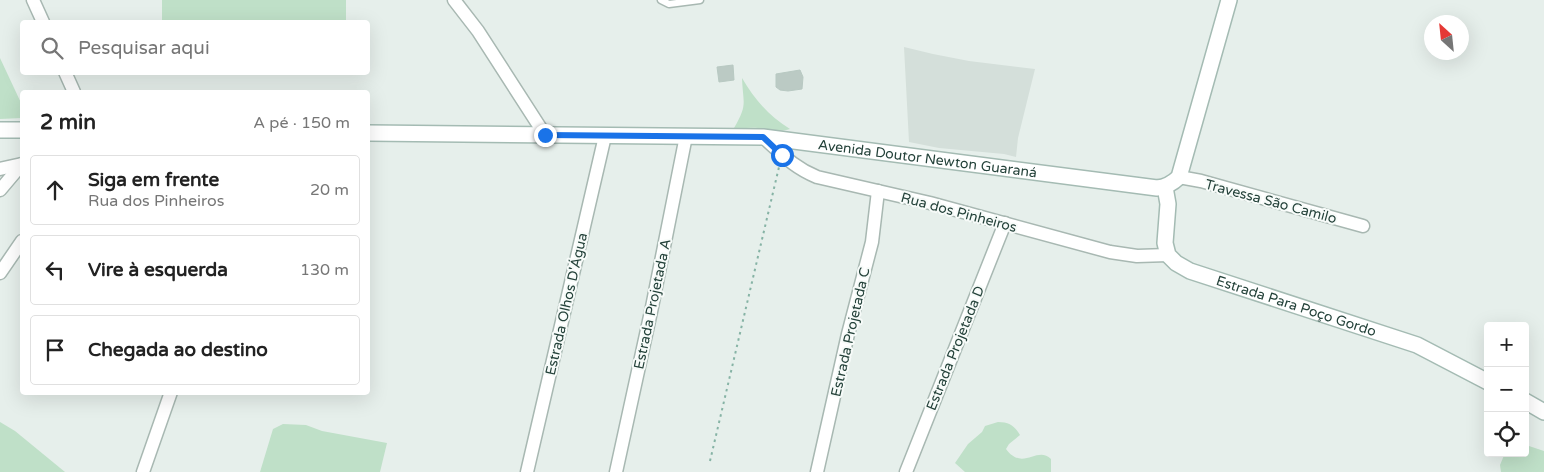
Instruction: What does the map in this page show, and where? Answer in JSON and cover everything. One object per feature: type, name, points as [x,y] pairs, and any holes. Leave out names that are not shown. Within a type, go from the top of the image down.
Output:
[{"type":"main road","points":[[1168,256],[1165,243],[1168,204],[1165,187],[1174,183],[1179,177],[1229,0]]},
{"type":"main road","points":[[0,130],[20,130]]},
{"type":"main road","name":"Avenida Doutor Newton Guaraná","points":[[370,133],[763,137],[1157,188],[1165,187]]},
{"type":"main road","name":"Estrada Para Poço Gordo","points":[[1168,256],[1190,271],[1417,345],[1484,380]]},
{"type":"main road","points":[[1529,403],[1544,412]]},
{"type":"street","points":[[33,0],[42,20]]},
{"type":"street","points":[[454,0],[478,31],[545,135]]},
{"type":"street","points":[[67,75],[73,90]]},
{"type":"street","name":"Estrada Olhos D'Água","points":[[527,472],[605,136]]},
{"type":"street","name":"Estrada Projetada A","points":[[616,472],[686,136]]},
{"type":"street","name":"Rua dos Pinheiros","points":[[763,137],[802,171],[817,177],[930,203],[1110,252],[1137,256],[1168,256]]},
{"type":"street","points":[[0,169],[20,164]]},
{"type":"street","points":[[0,190],[20,166]]},
{"type":"street","name":"Travessa São Camilo","points":[[1179,177],[1201,181],[1363,226]]},
{"type":"street","name":"Estrada Projetada C","points":[[817,472],[848,334],[872,242],[878,191]]},
{"type":"street","name":"Estrada Projetada D","points":[[906,472],[1005,223]]},
{"type":"street","points":[[0,273],[20,244]]},
{"type":"street","points":[[143,472],[170,395]]},
{"type":"lane","points":[[661,0],[669,4],[700,0]]},
{"type":"path","points":[[710,461],[782,155]]},
{"type":"shaded area","points":[[904,47],[969,61],[1035,69],[1018,138],[1016,157],[1004,154],[939,148],[909,142]]},
{"type":"green space","points":[[162,0],[346,0],[346,20],[162,20]]},
{"type":"green space","points":[[0,58],[20,101],[20,118],[0,119]]},
{"type":"green space","points":[[742,78],[752,93],[775,119],[790,129],[778,131],[734,128],[743,108]]},
{"type":"green space","points":[[0,422],[15,431],[65,472],[0,472]]},
{"type":"green space","points":[[998,422],[1011,425],[1020,435],[1006,449],[1012,455],[1024,459],[1046,455],[1051,459],[1051,472],[965,472],[955,463],[968,444],[982,432],[985,426]]},
{"type":"green space","points":[[283,424],[306,425],[322,431],[387,443],[380,472],[260,472],[273,429]]},
{"type":"green space","points":[[1529,446],[1544,451],[1544,472],[1501,472],[1500,465],[1503,457],[1529,457]]},
{"type":"building","points":[[733,65],[734,80],[719,82],[717,67]]},
{"type":"building","points":[[800,70],[803,77],[802,89],[788,91],[780,90],[776,87],[776,74]]},
{"type":"route","points":[[545,135],[763,137],[782,155]]}]
